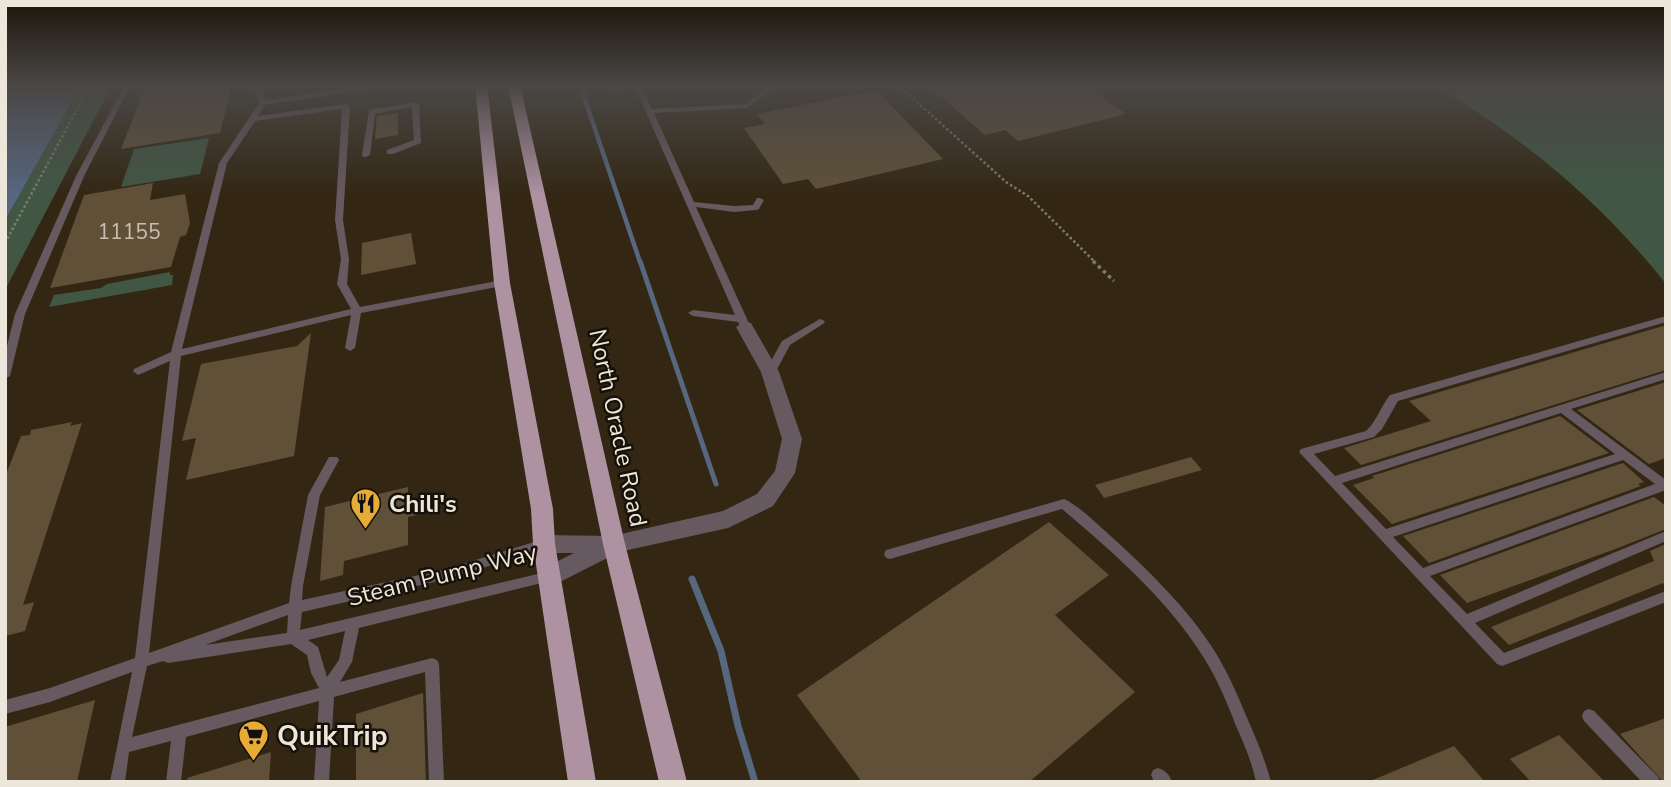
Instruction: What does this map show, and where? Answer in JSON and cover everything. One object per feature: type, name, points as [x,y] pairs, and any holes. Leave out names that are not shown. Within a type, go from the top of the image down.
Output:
[{"type":"highway","points":[[485,122],[502,282],[543,514],[544,544],[582,782]]},
{"type":"highway","name":"North Oracle Road","points":[[522,122],[614,544],[673,782]]},
{"type":"street","name":"Steam Pump Way","points":[[550,576],[614,544],[728,519],[765,500],[785,473],[792,439],[770,372],[744,323]]},
{"type":"street","points":[[544,544],[614,544]]},
{"type":"lane","points":[[5,376],[20,314],[81,174],[109,122]]},
{"type":"lane","points":[[117,782],[141,661],[176,354],[223,163],[249,122]]},
{"type":"lane","points":[[345,122],[339,220],[345,259],[342,284],[357,311],[350,348]]},
{"type":"lane","points":[[366,155],[371,122]]},
{"type":"lane","points":[[390,152],[418,141],[416,122]]},
{"type":"lane","points":[[654,122],[744,323]]},
{"type":"lane","points":[[691,204],[746,209],[756,207],[760,201]]},
{"type":"lane","points":[[138,371],[176,354],[357,311],[502,282]]},
{"type":"lane","points":[[693,313],[744,323]]},
{"type":"lane","points":[[1666,319],[1394,398],[1378,428],[1370,434],[1306,452],[1502,660],[1666,596]]},
{"type":"lane","points":[[770,372],[786,343],[820,322]]},
{"type":"lane","points":[[1334,481],[1666,375]]},
{"type":"lane","points":[[1562,408],[1665,486]]},
{"type":"lane","points":[[1384,535],[1624,455]]},
{"type":"lane","points":[[327,690],[318,673],[313,651],[293,638],[314,495],[333,460]]},
{"type":"lane","points":[[1420,574],[1665,486]]},
{"type":"lane","points":[[890,554],[1064,504],[1115,546],[1166,600],[1203,646],[1229,692],[1259,761],[1264,782]]},
{"type":"lane","points":[[1465,621],[1666,536]]},
{"type":"lane","name":"Steam Pump Way","points":[[5,706],[50,695],[296,608],[443,575],[544,544]]},
{"type":"lane","name":"Steam Pump Way","points":[[141,661],[293,638],[550,576]]},
{"type":"lane","points":[[321,782],[327,690],[345,662],[353,624]]},
{"type":"lane","points":[[123,747],[327,690],[432,664],[437,782]]},
{"type":"lane","points":[[1589,716],[1653,782]]},
{"type":"lane","points":[[173,782],[180,731]]},
{"type":"path","points":[[5,243],[70,122]]},
{"type":"path","points":[[939,122],[1006,182],[1038,204],[1114,281]]},
{"type":"green space","points":[[5,122],[93,122],[5,290]]},
{"type":"green space","points":[[1491,122],[1666,122],[1666,284],[1616,226],[1588,199]]},
{"type":"green space","points":[[209,138],[200,174],[121,187],[134,149]]},
{"type":"green space","points":[[170,272],[170,275],[173,275],[172,285],[49,307],[54,295],[101,288],[107,284]]},
{"type":"water","points":[[5,122],[60,122],[5,220]]},
{"type":"building","points":[[132,122],[223,122],[220,133],[121,149]]},
{"type":"building","points":[[377,122],[398,122],[398,135],[375,139]]},
{"type":"building","points":[[763,122],[907,122],[943,159],[816,189],[808,179],[783,184],[744,128],[765,124]]},
{"type":"building","points":[[970,122],[1095,122],[1018,141],[1005,130],[985,135]]},
{"type":"building","points":[[153,183],[150,200],[185,194],[190,223],[186,235],[180,237],[171,267],[50,288],[84,195]]},
{"type":"building","points":[[411,233],[416,264],[361,275],[362,243]]},
{"type":"building","points":[[1663,326],[1666,328],[1666,370],[1361,465],[1344,448],[1431,421],[1409,401]]},
{"type":"building","points":[[311,333],[294,456],[186,480],[196,438],[182,441],[201,364],[297,346]]},
{"type":"building","points":[[1666,382],[1666,458],[1649,464],[1577,410]]},
{"type":"building","points":[[1560,416],[1609,453],[1392,524],[1353,485],[1374,478],[1372,476]]},
{"type":"building","points":[[72,422],[70,426],[82,423],[23,605],[34,602],[25,631],[5,636],[5,477],[21,436],[30,435],[31,430]]},
{"type":"building","points":[[1191,457],[1202,470],[1104,498],[1095,485]]},
{"type":"building","points":[[1623,463],[1644,482],[1638,484],[1641,486],[1429,563],[1403,536]]},
{"type":"building","name":"Chili's","points":[[408,487],[408,501],[416,499],[417,515],[408,517],[408,545],[344,561],[343,575],[320,581],[325,507]]},
{"type":"building","points":[[1654,497],[1666,506],[1666,529],[1618,548],[1467,603],[1440,575]]},
{"type":"building","points":[[1049,522],[1109,575],[1055,615],[1135,692],[1029,782],[862,782],[797,695]]},
{"type":"building","points":[[1666,544],[1666,587],[1663,583],[1509,645],[1491,627],[1654,561],[1650,551]]},
{"type":"building","name":"QuikTrip","points":[[423,693],[426,782],[356,782],[356,714]]},
{"type":"building","points":[[95,700],[77,782],[5,782],[5,727]]},
{"type":"building","points":[[1666,718],[1666,782],[1663,782],[1620,734]]},
{"type":"building","points":[[1559,735],[1605,782],[1531,782],[1510,759]]},
{"type":"building","points":[[1454,746],[1485,782],[1368,782]]},
{"type":"building","name":"QuikTrip","points":[[271,752],[269,782],[188,782],[187,778]]},
{"type":"waterway","points":[[592,122],[640,262]]},
{"type":"waterway","points":[[640,261],[716,484]]},
{"type":"waterway","points":[[692,579],[721,651],[738,726],[755,782]]},
{"type":"place","name":"Chili's","points":[[366,531]]},
{"type":"place","name":"QuikTrip","points":[[254,763]]}]
